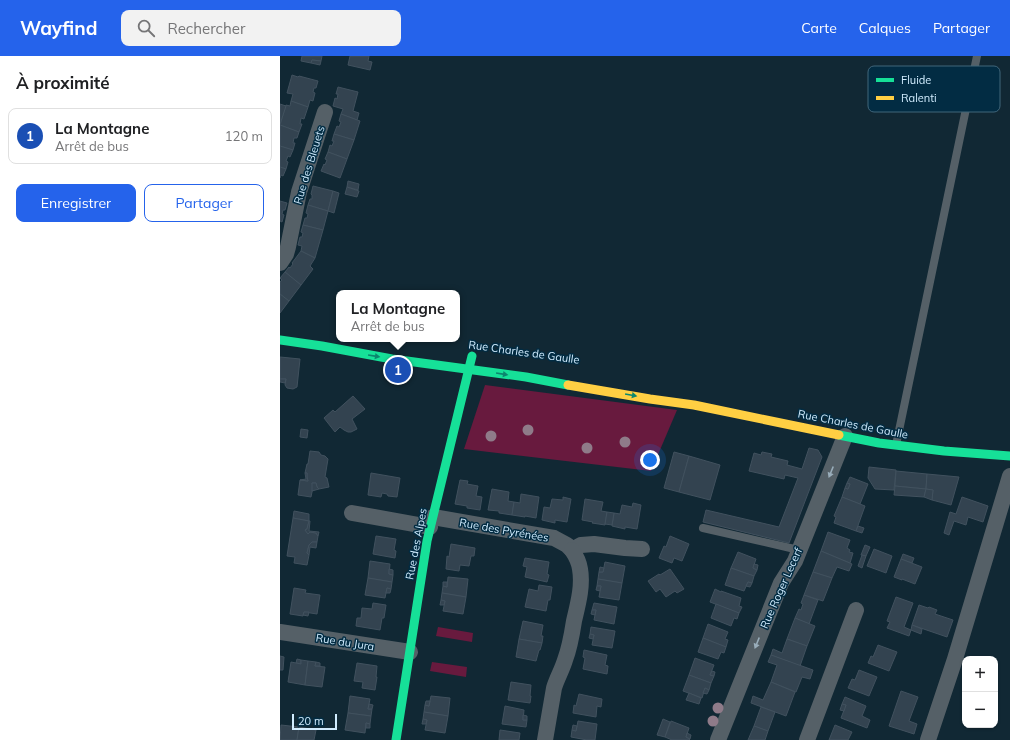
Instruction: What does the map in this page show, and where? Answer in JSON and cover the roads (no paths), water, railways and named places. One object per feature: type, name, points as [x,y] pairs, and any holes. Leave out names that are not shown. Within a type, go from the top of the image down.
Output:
[{"type":"street","name":"Rue des Bleuets","points":[[280,263],[286,254],[299,192],[325,112]]},
{"type":"street","name":"Rue Charles de Gaulle","points":[[280,340],[362,354],[568,384],[650,399],[694,405],[896,445],[1010,456]]},
{"type":"street","name":"Rue Charles de Gaulle","points":[[322,346],[370,346]]},
{"type":"street","name":"Rue des Alpes","points":[[396,740],[431,522],[472,356]]},
{"type":"street","name":"Rue Charles de Gaulle","points":[[651,390],[694,405]]},
{"type":"street","name":"Rue Roger Lecerf","points":[[718,740],[781,583],[795,561],[845,436]]},
{"type":"street","points":[[928,740],[955,659],[1010,476]]},
{"type":"street","name":"Rue des Pyrénées","points":[[352,513],[554,538],[567,545],[572,550]]},
{"type":"street","points":[[545,740],[554,688],[568,651],[580,590],[580,568],[577,558],[572,550],[581,545],[594,544],[642,549]]},
{"type":"street","points":[[808,740],[856,610]]},
{"type":"street","name":"Rue du Jura","points":[[280,632],[410,652]]},
{"type":"lane","points":[[975,66],[977,56]]},
{"type":"lane","points":[[896,445],[965,112]]},
{"type":"lane","points":[[703,528],[799,550]]},
{"type":"place","name":"La Montagne","points":[[398,370]]}]
